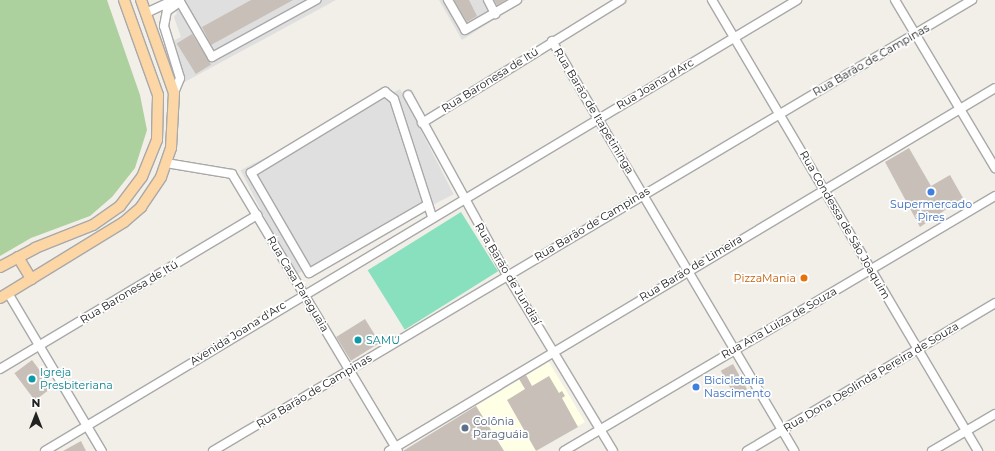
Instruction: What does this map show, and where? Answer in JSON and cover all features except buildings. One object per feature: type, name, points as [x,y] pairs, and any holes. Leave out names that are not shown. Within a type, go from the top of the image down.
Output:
[{"type":"main road","points":[[0,267],[48,242],[78,233],[108,214],[132,193],[153,152],[159,126],[158,95],[124,0]]},
{"type":"main road","points":[[4,296],[124,222],[152,192],[166,163],[174,123],[174,93],[141,0]]},
{"type":"main road","points":[[18,257],[32,279]]},
{"type":"street","points":[[178,1],[212,57],[316,0]]},
{"type":"street","points":[[448,0],[465,30],[517,0]]},
{"type":"street","points":[[488,0],[495,14]]},
{"type":"street","name":"Rua Baronesa de Itú","points":[[422,123],[552,41],[621,0]]},
{"type":"street","name":"Rua Condessa de São Joaquim","points":[[712,0],[978,451]]},
{"type":"street","name":"Rua Joana d'Arc","points":[[432,217],[797,0]]},
{"type":"street","points":[[895,0],[995,168]]},
{"type":"street","name":"Rua Barão de Campinas","points":[[212,451],[779,113],[972,0]]},
{"type":"street","points":[[146,13],[178,1]]},
{"type":"street","points":[[174,93],[180,78],[164,26],[167,11],[178,1]]},
{"type":"street","name":"Rua Barão de Itapetininga","points":[[552,41],[688,269],[794,451]]},
{"type":"street","name":"Rua Barão de Limeira","points":[[394,450],[554,350],[688,269],[995,88]]},
{"type":"street","points":[[428,205],[309,273],[251,173],[385,92],[394,99],[432,217]]},
{"type":"street","name":"Rua Barão de Jundiaí","points":[[408,95],[463,198],[507,275],[554,350],[613,451]]},
{"type":"street","name":"Rua Casa Paraguaia","points":[[166,163],[232,174],[350,369],[394,450]]},
{"type":"street","name":"Rua Ana Luiza de Souza","points":[[564,451],[734,349],[995,196]]},
{"type":"street","name":"Rua Baronesa de Itú","points":[[0,369],[257,215]]},
{"type":"street","name":"Avenida Joana d'Arc","points":[[45,451],[303,293],[432,217]]},
{"type":"street","points":[[4,296],[39,346],[102,451]]},
{"type":"street","name":"Rua Dona Deolinda Pereira de Souza","points":[[747,451],[995,304]]},
{"type":"street","points":[[932,451],[995,414]]},
{"type":"shaded area","points":[[171,0],[336,0],[181,84],[184,77],[173,41],[181,37],[174,17],[177,13]]},
{"type":"shaded area","points":[[439,0],[525,0],[462,40]]},
{"type":"shaded area","points":[[400,89],[454,194],[294,275],[241,170]]},
{"type":"shaded area","points":[[549,362],[585,422],[536,451],[504,451],[476,406]]},
{"type":"green space","points":[[0,0],[107,0],[140,95],[147,130],[135,168],[112,197],[90,216],[31,238],[0,256]]},
{"type":"green space","points":[[461,212],[498,271],[405,330],[368,270]]},
{"type":"place","name":"Supermercado Pires","points":[[931,192]]},
{"type":"place","name":"PizzaMania","points":[[804,278]]},
{"type":"place","name":"SAMU","points":[[358,340]]},
{"type":"place","name":"Igreja Presbiteriana","points":[[32,379]]},
{"type":"place","name":"Bicicletaria Nascimento","points":[[696,387]]},
{"type":"place","name":"Colônia Paraguáia","points":[[465,428]]}]
